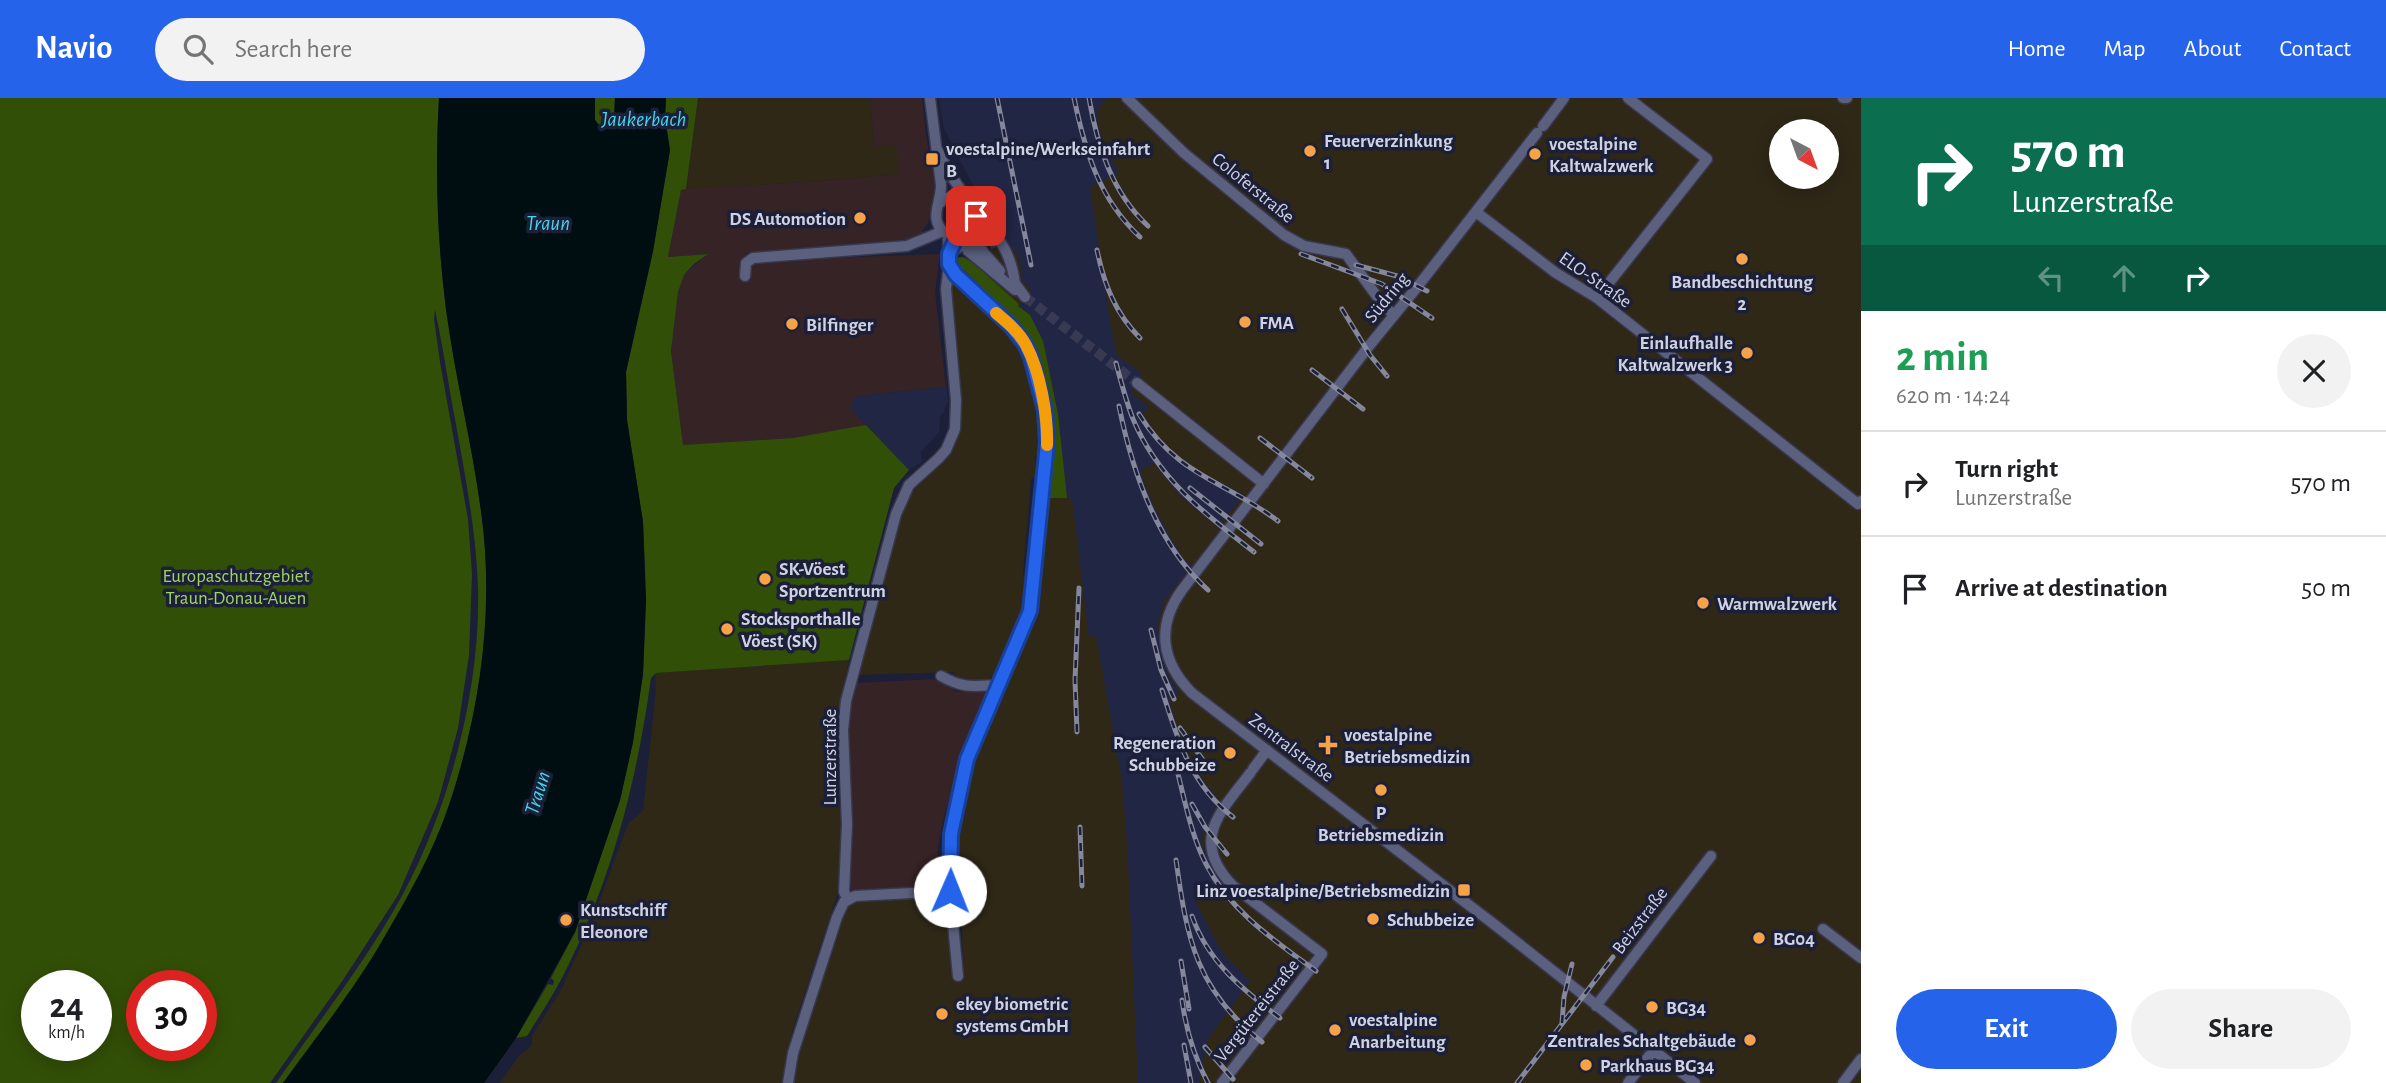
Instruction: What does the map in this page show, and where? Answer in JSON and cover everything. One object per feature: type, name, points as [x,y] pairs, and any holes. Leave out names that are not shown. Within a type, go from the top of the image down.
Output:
[{"type":"street","points":[[930,98],[941,185],[939,204]]},
{"type":"street","name":"Coloferstraße","points":[[1127,98],[1184,153],[1284,235],[1304,246],[1346,254],[1384,306],[1394,315]]},
{"type":"street","name":"Südring","points":[[1264,484],[1564,98]]},
{"type":"street","points":[[1597,298],[1707,159],[1629,98]]},
{"type":"street","points":[[937,149],[974,206],[976,216],[995,245],[1015,286]]},
{"type":"street","points":[[967,199],[955,195],[943,199],[935,212],[936,222],[951,242],[968,251],[1002,281],[1015,286]]},
{"type":"street","name":"ELO-Straße","points":[[1476,212],[1556,274],[1597,298],[1858,504],[1861,501]]},
{"type":"street","points":[[951,242],[973,226],[976,216]]},
{"type":"street","points":[[919,243],[936,222]]},
{"type":"street","points":[[983,226],[992,232],[1007,254],[1015,286]]},
{"type":"street","points":[[951,242],[956,275],[1011,326],[1025,344],[1036,374],[1047,424],[1030,611],[974,739],[960,788],[951,843],[950,891],[958,976]]},
{"type":"street","points":[[745,276],[746,263],[753,258],[951,242],[971,243],[985,253],[1015,286]]},
{"type":"street","name":"Lunzerstraße","points":[[788,1083],[793,1054],[837,917],[848,899],[844,892],[847,843],[844,711],[903,495],[915,479],[946,450],[955,429],[956,400],[946,289],[951,242]]},
{"type":"street","points":[[1137,383],[1264,484]]},
{"type":"street","name":"Zentralstraße","points":[[1264,484],[1178,595],[1168,615],[1164,634],[1171,665],[1184,684],[1695,1083]]},
{"type":"street","points":[[941,676],[957,685],[998,685]]},
{"type":"street","name":"Vergütereistraße","points":[[1222,1083],[1322,954],[1233,886],[1222,875],[1211,850],[1212,828],[1218,816],[1268,750]]},
{"type":"street","name":"Beizstraße","points":[[1596,1006],[1711,856]]},
{"type":"street","points":[[848,899],[861,894],[950,891]]},
{"type":"street","points":[[1823,929],[1861,958]]},
{"type":"street","points":[[1628,1083],[1653,1051]]},
{"type":"street","points":[[1843,1083],[1861,1059]]},
{"type":"shaded area","points":[[698,98],[870,98],[874,147],[896,145],[899,174],[686,189]]},
{"type":"shaded area","points":[[870,98],[922,98],[935,187],[929,221],[922,232],[924,234],[904,242],[747,253],[739,261],[940,254],[935,292],[946,387],[858,396],[851,409],[866,425],[854,428],[793,438],[683,445],[671,351],[678,292],[684,275],[707,254],[668,257],[681,189],[898,174],[874,147]]},
{"type":"shaded area","points":[[939,98],[1861,98],[1861,1083],[793,1083],[802,1033],[792,1032],[803,1033],[845,907],[855,900],[944,894],[954,976],[964,976],[957,829],[965,816],[969,777],[980,741],[1034,624],[1040,594],[1049,498],[1066,498],[1043,341],[1019,304],[972,262],[1003,235],[980,199],[944,128]]},
{"type":"shaded area","points":[[939,98],[1108,98],[1097,112],[1098,125],[1104,145],[1119,173],[1090,187],[1117,355],[1143,375],[1132,394],[1150,408],[1142,413],[1158,437],[1190,466],[1244,495],[1218,527],[1180,496],[1154,463],[1140,471],[1152,503],[1171,539],[1184,559],[1192,565],[1164,601],[1157,626],[1168,675],[1180,693],[1169,699],[1179,734],[1196,771],[1219,800],[1201,837],[1202,845],[1222,883],[1195,900],[1218,945],[1250,981],[1208,1039],[1199,1083],[1138,1083],[1122,781],[1096,636],[1089,637],[1072,498],[1067,498],[1058,414],[1043,341],[1030,315],[1018,306],[1031,290],[1022,280],[1020,260],[980,199],[944,128]]},
{"type":"shaded area","points":[[952,278],[1009,332],[1019,345],[1032,373],[1042,420],[1042,452],[1035,456],[1035,476],[1031,479],[1023,575],[1031,576],[1025,616],[1000,666],[989,680],[961,681],[953,672],[858,675],[907,501],[916,486],[950,454],[960,429],[961,401],[952,310]]},
{"type":"shaded area","points":[[946,387],[948,401],[945,412],[940,416],[939,432],[921,452],[922,462],[909,470],[851,409],[853,400],[858,396]]},
{"type":"shaded area","points":[[849,660],[838,716],[842,861],[839,889],[792,1032],[784,1083],[500,1083],[518,1057],[532,1045],[532,1036],[561,990],[591,924],[628,824],[643,811],[656,690],[655,673]]},
{"type":"shaded area","points":[[937,679],[956,692],[981,689],[988,695],[958,769],[944,817],[938,846],[937,887],[854,893],[850,887],[852,839],[848,725],[856,683]]},
{"type":"green space","name":"Europaschutzgebiet Traun-Donau-Auen","points":[[0,98],[439,98],[438,204],[443,283],[485,548],[485,624],[476,699],[469,736],[448,808],[420,873],[362,974],[283,1083],[276,1083],[358,966],[403,894],[435,823],[448,785],[468,705],[478,625],[477,566],[466,482],[435,310],[440,362],[468,519],[472,574],[469,655],[458,728],[438,802],[398,895],[343,980],[270,1083],[0,1083]]},
{"type":"green space","points":[[595,98],[615,98],[614,120],[607,130],[602,129],[595,120]]},
{"type":"green space","points":[[666,98],[698,98],[686,189],[681,190],[668,257],[708,254],[684,275],[678,292],[671,351],[683,445],[793,438],[866,425],[909,470],[894,488],[849,660],[656,673],[651,678],[630,791],[596,901],[582,937],[552,996],[527,1036],[516,1038],[548,984],[553,985],[551,978],[575,932],[620,800],[633,742],[643,674],[646,600],[643,522],[627,420],[626,372],[653,251],[670,150],[665,118]]},
{"type":"green space","points":[[963,257],[972,262],[1030,315],[1043,341],[1058,414],[1067,498],[1049,498],[1053,426],[1034,345],[1020,325],[964,270],[960,272],[954,264],[954,258]]},
{"type":"water","name":"Traun","points":[[439,98],[595,98],[595,120],[602,129],[607,129],[614,120],[615,98],[666,98],[665,118],[670,150],[653,251],[626,372],[627,420],[643,522],[646,600],[643,674],[633,742],[620,800],[575,932],[516,1038],[484,1083],[283,1083],[362,974],[420,873],[448,808],[469,736],[476,699],[485,624],[485,548],[443,283],[438,204]]},
{"type":"tunnel","points":[[994,243],[996,247]]},
{"type":"tunnel","points":[[1025,297],[1137,383]]},
{"type":"railway","points":[[997,98],[1031,265]]},
{"type":"railway","points":[[1074,98],[1083,137],[1104,190],[1114,207],[1140,237]]},
{"type":"railway","points":[[1089,98],[1108,167],[1125,199],[1148,226]]},
{"type":"railway","points":[[1097,250],[1112,297],[1140,338]]},
{"type":"railway","points":[[1301,254],[1382,284],[1432,318]]},
{"type":"railway","points":[[1356,265],[1397,276],[1427,291]]},
{"type":"railway","points":[[1342,309],[1370,355],[1387,376]]},
{"type":"railway","points":[[1116,363],[1133,419],[1156,460],[1184,494],[1254,552]]},
{"type":"railway","points":[[1312,370],[1363,409]]},
{"type":"railway","points":[[1119,406],[1131,456],[1149,505],[1174,551],[1208,590]]},
{"type":"railway","points":[[1139,414],[1154,435],[1186,465],[1278,521]]},
{"type":"railway","points":[[1260,438],[1312,478]]},
{"type":"railway","points":[[1190,488],[1261,544]]},
{"type":"railway","points":[[1077,732],[1075,680],[1079,588]]},
{"type":"railway","points":[[1151,630],[1161,670],[1174,699]]},
{"type":"railway","points":[[1162,690],[1187,760],[1206,791],[1233,817]]},
{"type":"railway","points":[[1180,728],[1203,760]]},
{"type":"railway","points":[[1175,762],[1196,840],[1216,881],[1255,924],[1316,971]]},
{"type":"railway","points":[[1192,804],[1205,827],[1227,854]]},
{"type":"railway","points":[[1080,827],[1082,886]]},
{"type":"railway","points":[[1176,860],[1185,914],[1198,961],[1222,1003],[1262,1042]]},
{"type":"railway","points":[[1192,916],[1207,947],[1228,974],[1280,1018]]},
{"type":"railway","points":[[1517,1083],[1613,957]]},
{"type":"railway","points":[[1181,961],[1189,1009]]},
{"type":"railway","points":[[1562,1023],[1564,997],[1572,964]]},
{"type":"railway","points":[[1182,1000],[1191,1043],[1208,1083]]},
{"type":"railway","points":[[1184,1045],[1191,1083]]},
{"type":"railway","points":[[1205,1047],[1233,1079]]},
{"type":"slow traffic","points":[[996,313],[1018,334],[1031,357],[1045,410],[1047,445]]},
{"type":"place","name":"Feuerverzinkung 1","points":[[1310,151]]},
{"type":"place","name":"voestalpine Kaltwalzwerk","points":[[1535,154]]},
{"type":"place","name":"voestalpine/Werkseinfahrt B","points":[[932,159]]},
{"type":"place","name":"DS Automotion","points":[[860,218]]},
{"type":"place","name":"Bandbeschichtung 2","points":[[1742,259]]},
{"type":"place","name":"FMA","points":[[1245,322]]},
{"type":"place","name":"Bilfinger","points":[[792,324]]},
{"type":"place","name":"Einlaufhalle Kaltwalzwerk 3","points":[[1747,353]]},
{"type":"place","name":"SK-Vöest Sportzentrum","points":[[765,579]]},
{"type":"place","name":"Warmwalzwerk","points":[[1703,603]]},
{"type":"place","name":"Stocksporthalle Vöest (SK)","points":[[727,629]]},
{"type":"place","name":"voestalpine Betriebsmedizin","points":[[1328,745]]},
{"type":"place","name":"Regeneration Schubbeize","points":[[1230,753]]},
{"type":"place","name":"P Betriebsmedizin","points":[[1381,790]]},
{"type":"place","name":"Linz voestalpine/Betriebsmedizin","points":[[1464,890]]},
{"type":"place","name":"Schubbeize","points":[[1373,919]]},
{"type":"place","name":"Kunstschiff Eleonore","points":[[566,920]]},
{"type":"place","name":"BG04","points":[[1759,938]]},
{"type":"place","name":"BG34","points":[[1652,1007]]},
{"type":"place","name":"ekey biometric systems GmbH","points":[[942,1014]]},
{"type":"place","name":"voestalpine Anarbeitung","points":[[1335,1030]]},
{"type":"place","name":"Zentrales Schaltgebäude","points":[[1750,1040]]},
{"type":"place","name":"Parkhaus BG34","points":[[1586,1065]]},
{"type":"route","points":[[950,891],[951,834],[967,759],[1027,624],[1034,594],[1047,443],[1045,410],[1025,344],[1011,326],[956,275],[949,264],[949,254],[957,236],[973,226],[976,216]]},
{"type":"water label","name":"Jaukerbach","points":[[644,119]]}]
